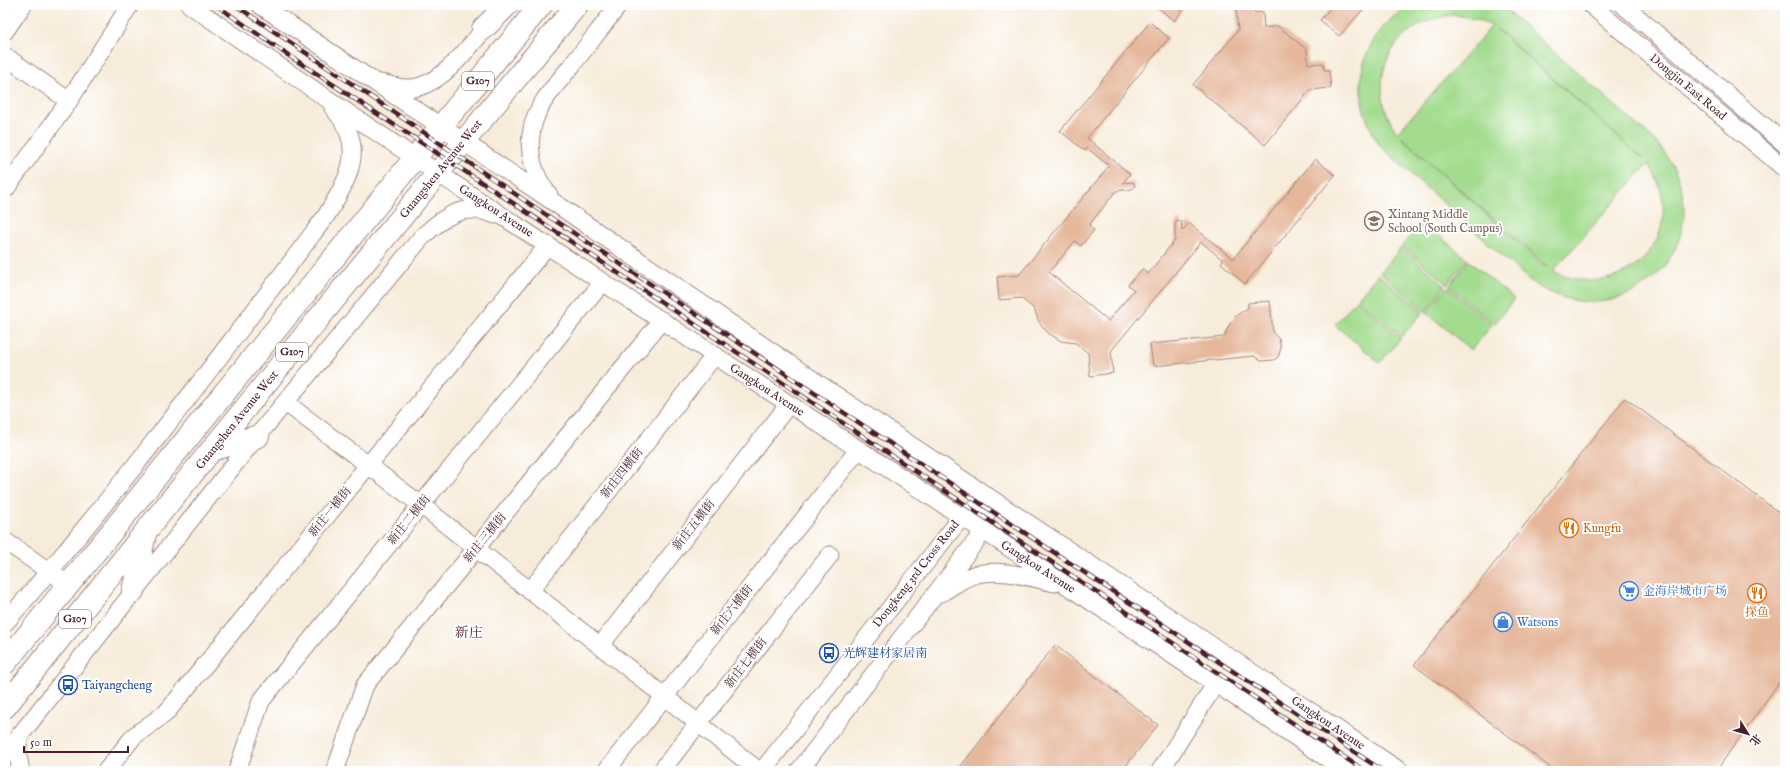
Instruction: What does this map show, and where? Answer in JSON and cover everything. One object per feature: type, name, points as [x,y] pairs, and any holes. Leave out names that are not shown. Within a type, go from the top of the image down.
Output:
[{"type":"highway","points":[[483,29],[507,5]]},
{"type":"highway","name":"G107","points":[[5,663],[440,127],[541,5]]},
{"type":"highway","name":"Guangshen Avenue West","points":[[5,707],[145,531],[438,172],[577,5]]},
{"type":"highway","points":[[212,450],[258,436]]},
{"type":"highway","points":[[134,591],[145,531]]},
{"type":"street","points":[[5,31],[23,5]]},
{"type":"street","points":[[5,190],[69,101],[130,5]]},
{"type":"street","name":"Gangkou Avenue","points":[[190,5],[415,158],[961,518],[1216,683],[1346,771]]},
{"type":"street","name":"Gangkou Avenue","points":[[260,5],[368,79],[555,203],[989,498],[1400,771]]},
{"type":"street","points":[[368,79],[400,88],[412,88],[428,84],[441,76],[503,5]]},
{"type":"street","points":[[555,203],[540,184],[534,169],[530,149],[532,129],[538,111],[554,88],[619,5]]},
{"type":"street","name":"Dongjin East Road","points":[[1591,5],[1785,169]]},
{"type":"street","name":"Dongjin East Road","points":[[1623,5],[1785,144]]},
{"type":"street","points":[[5,56],[69,101]]},
{"type":"street","points":[[5,624],[50,571],[216,363],[326,216],[341,192],[349,173],[354,152],[350,135],[341,118],[322,96]]},
{"type":"street","points":[[5,754],[258,436],[421,238],[445,217],[462,211],[477,210],[514,223]]},
{"type":"street","name":"新庄一横街","points":[[106,771],[134,736],[166,713],[548,245]]},
{"type":"street","name":"新庄二横街","points":[[237,771],[261,701],[603,282]]},
{"type":"street","name":"新庄三横街","points":[[335,771],[365,685],[662,320]]},
{"type":"street","name":"新庄四横街","points":[[530,591],[715,355]]},
{"type":"street","points":[[286,402],[421,505],[664,697],[761,771]]},
{"type":"street","name":"新庄五横街","points":[[600,646],[789,404]]},
{"type":"street","name":"新庄六横街","points":[[606,771],[858,450]]},
{"type":"street","points":[[799,771],[983,532],[989,498]]},
{"type":"street","name":"Dongkeng 3rd Cross Road","points":[[761,771],[961,518],[989,498]]},
{"type":"street","points":[[5,541],[69,585]]},
{"type":"street","name":"新庄七横街","points":[[661,771],[830,556]]},
{"type":"street","points":[[930,601],[959,582],[977,574],[1012,574],[1066,585]]},
{"type":"street","points":[[1160,771],[1216,683]]},
{"type":"street","points":[[20,735],[17,751],[21,771]]},
{"type":"green space","points":[[1410,5],[1498,5],[1503,7],[1654,140],[1677,175],[1684,210],[1678,243],[1660,271],[1635,291],[1603,301],[1567,299],[1529,280],[1380,146],[1370,127],[1363,107],[1361,87],[1363,68],[1369,50],[1378,33],[1392,18]],"holes":[[[1456,15],[1480,20],[1492,26],[1397,133],[1387,113],[1382,92],[1383,73],[1389,55],[1400,40],[1415,28],[1434,19]],[[1496,29],[1502,33],[1643,159]],[[1401,137],[1548,267],[1542,264]],[[1648,164],[1660,189],[1663,214],[1658,237],[1646,256],[1628,271],[1605,279],[1580,280],[1553,271]]]},
{"type":"green space","points":[[1423,222],[1468,260],[1447,284],[1402,246]]},
{"type":"green space","points":[[1401,248],[1445,286],[1425,311],[1380,272]]},
{"type":"green space","points":[[1469,261],[1514,299],[1494,324],[1449,286]]},
{"type":"green space","points":[[1378,274],[1423,312],[1402,336],[1357,299]]},
{"type":"green space","points":[[1447,287],[1492,325],[1471,350],[1426,312]]},
{"type":"green space","points":[[1356,300],[1401,338],[1380,363],[1335,325]]},
{"type":"building","points":[[1155,5],[1187,5],[1174,21]]},
{"type":"building","points":[[1333,5],[1367,5],[1339,36],[1320,20]]},
{"type":"building","points":[[1254,8],[1255,13],[1263,12],[1264,28],[1278,26],[1307,50],[1308,64],[1323,63],[1324,70],[1329,70],[1331,88],[1310,90],[1265,145],[1193,85],[1238,30],[1236,10]]},
{"type":"building","points":[[1150,22],[1169,38],[1087,138],[1130,174],[1123,183],[1133,182],[1135,186],[1132,189],[1116,191],[1089,225],[1094,230],[1081,246],[1075,241],[1049,272],[1108,321],[1134,290],[1128,285],[1142,269],[1148,274],[1175,240],[1175,224],[1177,220],[1181,221],[1182,231],[1189,223],[1233,259],[1315,159],[1335,175],[1245,284],[1221,263],[1223,260],[1201,242],[1111,351],[1113,373],[1090,376],[1088,353],[1076,343],[1061,341],[1048,333],[1039,322],[1034,309],[1021,298],[999,300],[997,277],[1019,275],[1109,166],[1087,148],[1085,151],[1060,131]]},
{"type":"building","points":[[1270,301],[1273,333],[1279,339],[1281,348],[1278,357],[1274,360],[1261,361],[1254,356],[1153,366],[1150,344],[1224,337],[1229,325],[1237,315],[1248,308],[1248,303]]},
{"type":"building","name":"金海岸城市广场","points":[[1625,398],[1785,517],[1785,674],[1716,771],[1555,771],[1414,665]]},
{"type":"building","points":[[1055,645],[1158,725],[1122,771],[957,771]]},
{"type":"railway","points":[[216,5],[282,51],[522,209],[1365,771]]},
{"type":"railway","points":[[235,5],[527,202],[1383,771]]},
{"type":"place","name":"Xintang Middle School (South Campus)","points":[[1374,221]]},
{"type":"place","name":"Kungfu","points":[[1569,528]]},
{"type":"place","name":"金海岸城市广场","points":[[1629,591]]},
{"type":"place","name":"探鱼","points":[[1757,593]]},
{"type":"place","name":"Watsons","points":[[1503,622]]},
{"type":"place","name":"光辉建材家居南","points":[[829,653]]},
{"type":"place","name":"Taiyangcheng","points":[[68,685]]},
{"type":"district","name":"新庄","points":[[469,633]]}]
